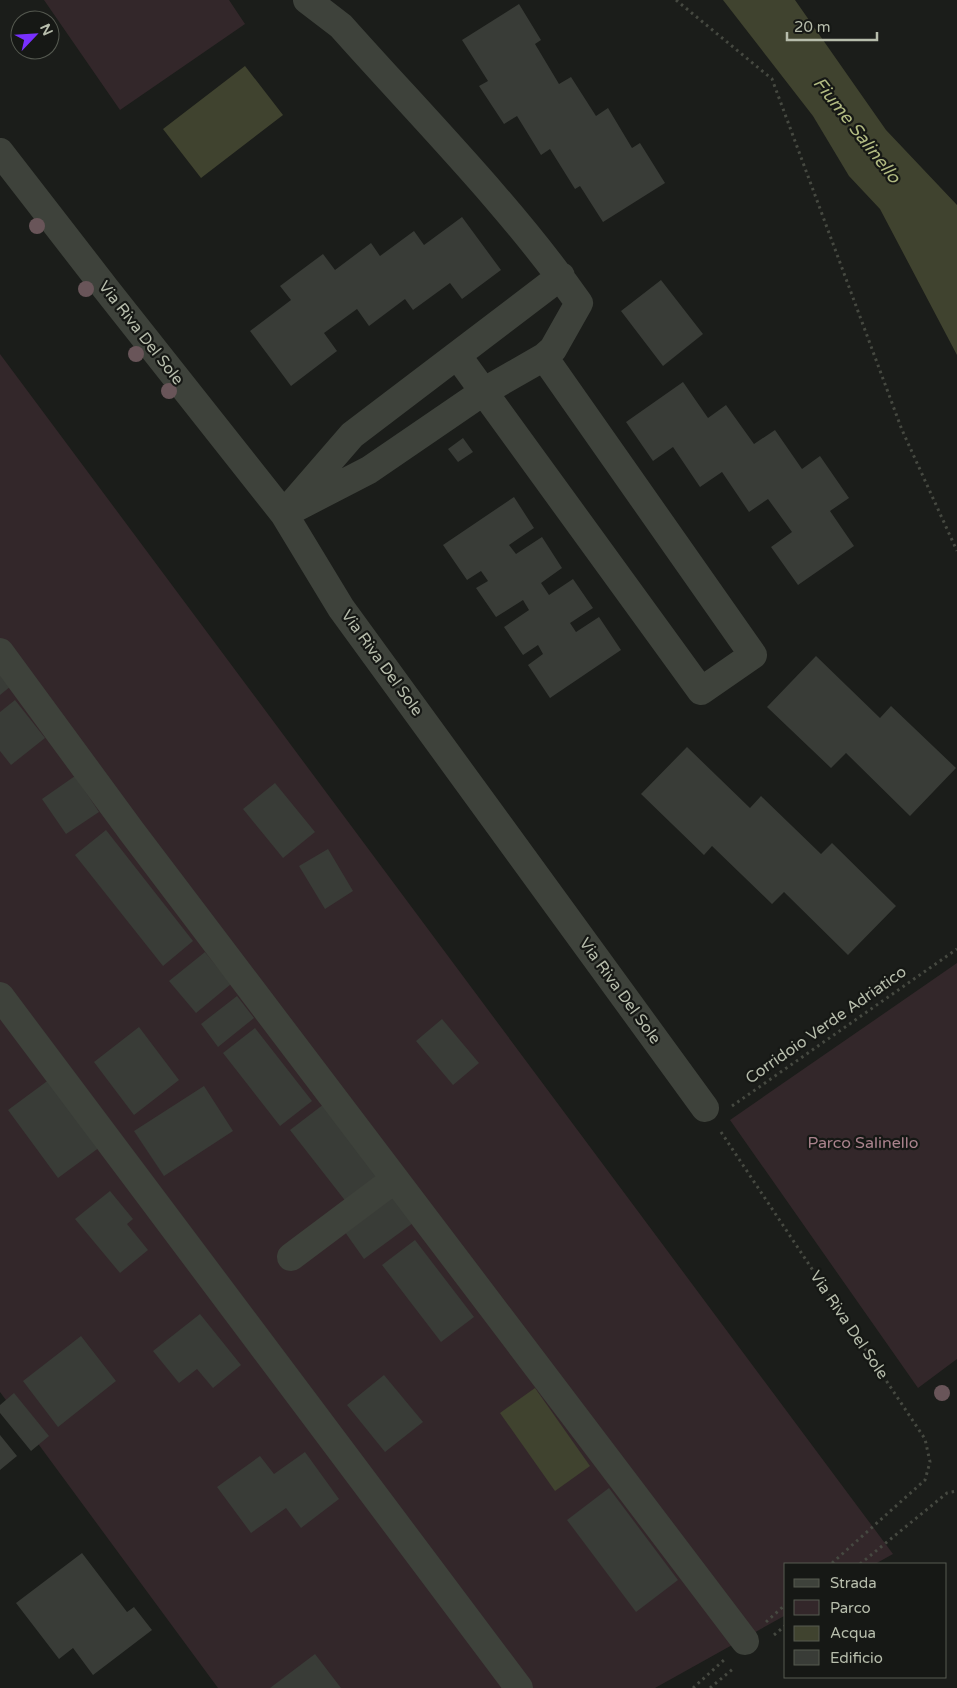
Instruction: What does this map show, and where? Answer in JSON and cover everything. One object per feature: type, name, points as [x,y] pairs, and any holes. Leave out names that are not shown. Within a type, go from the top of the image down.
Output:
[{"type":"street","points":[[284,514],[369,470],[483,392],[544,357],[553,349],[579,303],[561,276],[521,226],[341,26],[307,0]]},
{"type":"street","name":"Via Riva Del Sole","points":[[0,152],[284,514],[341,608],[705,1108]]},
{"type":"street","points":[[284,514],[352,435],[561,276]]},
{"type":"street","points":[[457,355],[701,691],[752,655],[544,357]]},
{"type":"street","points":[[0,652],[132,832],[745,1641]]},
{"type":"street","points":[[0,996],[519,1688]]},
{"type":"street","points":[[291,1257],[395,1179]]},
{"type":"path","points":[[676,0],[772,79],[902,430],[957,551]]},
{"type":"path","name":"Corridoio Verde Adriatico","points":[[705,1108],[725,1111],[957,949]]},
{"type":"path","name":"Via Riva Del Sole","points":[[705,1108],[925,1439],[930,1462],[925,1480],[832,1563]]},
{"type":"path","points":[[861,1563],[947,1493],[957,1490]]},
{"type":"green space","points":[[44,0],[229,0],[245,24],[120,110],[60,23],[60,10],[51,10]]},
{"type":"green space","points":[[0,354],[893,1554],[877,1563],[784,1563],[784,1616],[655,1688],[218,1688],[0,1392]]},
{"type":"green space","name":"Parco Salinello","points":[[957,963],[957,1359],[918,1388],[730,1120]]},
{"type":"water","name":"Fiume Salinello","points":[[723,0],[795,0],[886,130],[957,205],[957,355],[880,209],[849,176],[813,116]]},
{"type":"water","points":[[245,66],[283,115],[201,178],[163,129]]},
{"type":"water","points":[[535,1388],[590,1466],[555,1491],[500,1413]]},
{"type":"building","points":[[519,4],[541,40],[535,44],[559,84],[571,77],[596,116],[608,108],[632,148],[640,143],[665,183],[603,222],[580,186],[575,189],[550,149],[541,155],[517,116],[504,124],[479,86],[488,81],[462,40]]},
{"type":"building","points":[[462,217],[501,270],[462,299],[450,283],[413,310],[405,299],[369,326],[357,309],[324,333],[337,351],[291,386],[250,331],[291,300],[280,286],[323,254],[335,270],[371,243],[380,256],[414,231],[424,245]]},
{"type":"building","points":[[661,280],[703,334],[663,366],[621,311]]},
{"type":"building","points":[[683,382],[708,418],[726,405],[754,444],[775,430],[802,469],[820,456],[849,498],[830,511],[854,546],[798,585],[771,547],[792,532],[768,499],[749,512],[722,472],[700,487],[673,447],[653,461],[626,422]]},
{"type":"building","points":[[463,438],[473,452],[458,462],[448,449]]},
{"type":"building","points":[[514,497],[534,528],[509,545],[516,554],[542,537],[562,568],[541,583],[549,595],[573,579],[593,608],[570,623],[576,632],[599,617],[621,650],[550,698],[528,665],[543,654],[538,645],[523,655],[504,627],[529,610],[523,600],[496,617],[476,588],[488,581],[481,571],[467,580],[443,545]]},
{"type":"building","points":[[816,656],[880,718],[891,706],[956,768],[910,816],[846,753],[831,768],[767,707]]},
{"type":"building","points":[[0,671],[11,686],[0,695]]},
{"type":"building","points":[[15,700],[45,738],[11,765],[0,751],[0,712]]},
{"type":"building","points":[[687,747],[750,808],[761,796],[821,854],[832,843],[896,906],[848,955],[784,892],[772,904],[712,846],[704,855],[641,794]]},
{"type":"building","points":[[75,776],[99,812],[66,834],[42,799]]},
{"type":"building","points":[[275,783],[315,832],[283,858],[243,809]]},
{"type":"building","points":[[106,830],[193,941],[163,966],[75,855]]},
{"type":"building","points":[[328,849],[353,891],[325,909],[299,866]]},
{"type":"building","points":[[205,952],[231,984],[196,1013],[169,981]]},
{"type":"building","points":[[237,996],[254,1018],[218,1047],[201,1024]]},
{"type":"building","points":[[442,1019],[479,1063],[453,1085],[416,1041]]},
{"type":"building","points":[[139,1027],[179,1080],[134,1115],[94,1062]]},
{"type":"building","points":[[255,1028],[312,1101],[280,1126],[223,1053]]},
{"type":"building","points":[[50,1079],[100,1147],[58,1178],[8,1110]]},
{"type":"building","points":[[204,1086],[233,1131],[164,1176],[134,1131]]},
{"type":"building","points":[[324,1104],[380,1177],[347,1203],[290,1130]]},
{"type":"building","points":[[389,1189],[413,1223],[364,1259],[340,1225]]},
{"type":"building","points":[[110,1191],[133,1219],[127,1224],[148,1250],[120,1273],[75,1219]]},
{"type":"building","points":[[415,1240],[474,1317],[441,1342],[382,1265]]},
{"type":"building","points":[[200,1314],[241,1365],[213,1388],[197,1369],[179,1383],[153,1351]]},
{"type":"building","points":[[81,1336],[116,1381],[58,1427],[23,1381]]},
{"type":"building","points":[[384,1375],[423,1422],[385,1452],[347,1405]]},
{"type":"building","points":[[14,1393],[49,1436],[31,1451],[0,1413],[0,1405]]},
{"type":"building","points":[[0,1435],[17,1456],[0,1470]]},
{"type":"building","points":[[305,1452],[339,1499],[301,1528],[286,1508],[251,1533],[217,1487],[260,1456],[274,1474]]},
{"type":"building","points":[[609,1488],[678,1580],[636,1612],[567,1520]]},
{"type":"building","points":[[82,1553],[127,1612],[134,1607],[152,1630],[93,1675],[73,1648],[59,1659],[16,1603]]},
{"type":"building","points":[[315,1654],[341,1688],[270,1688]]}]
